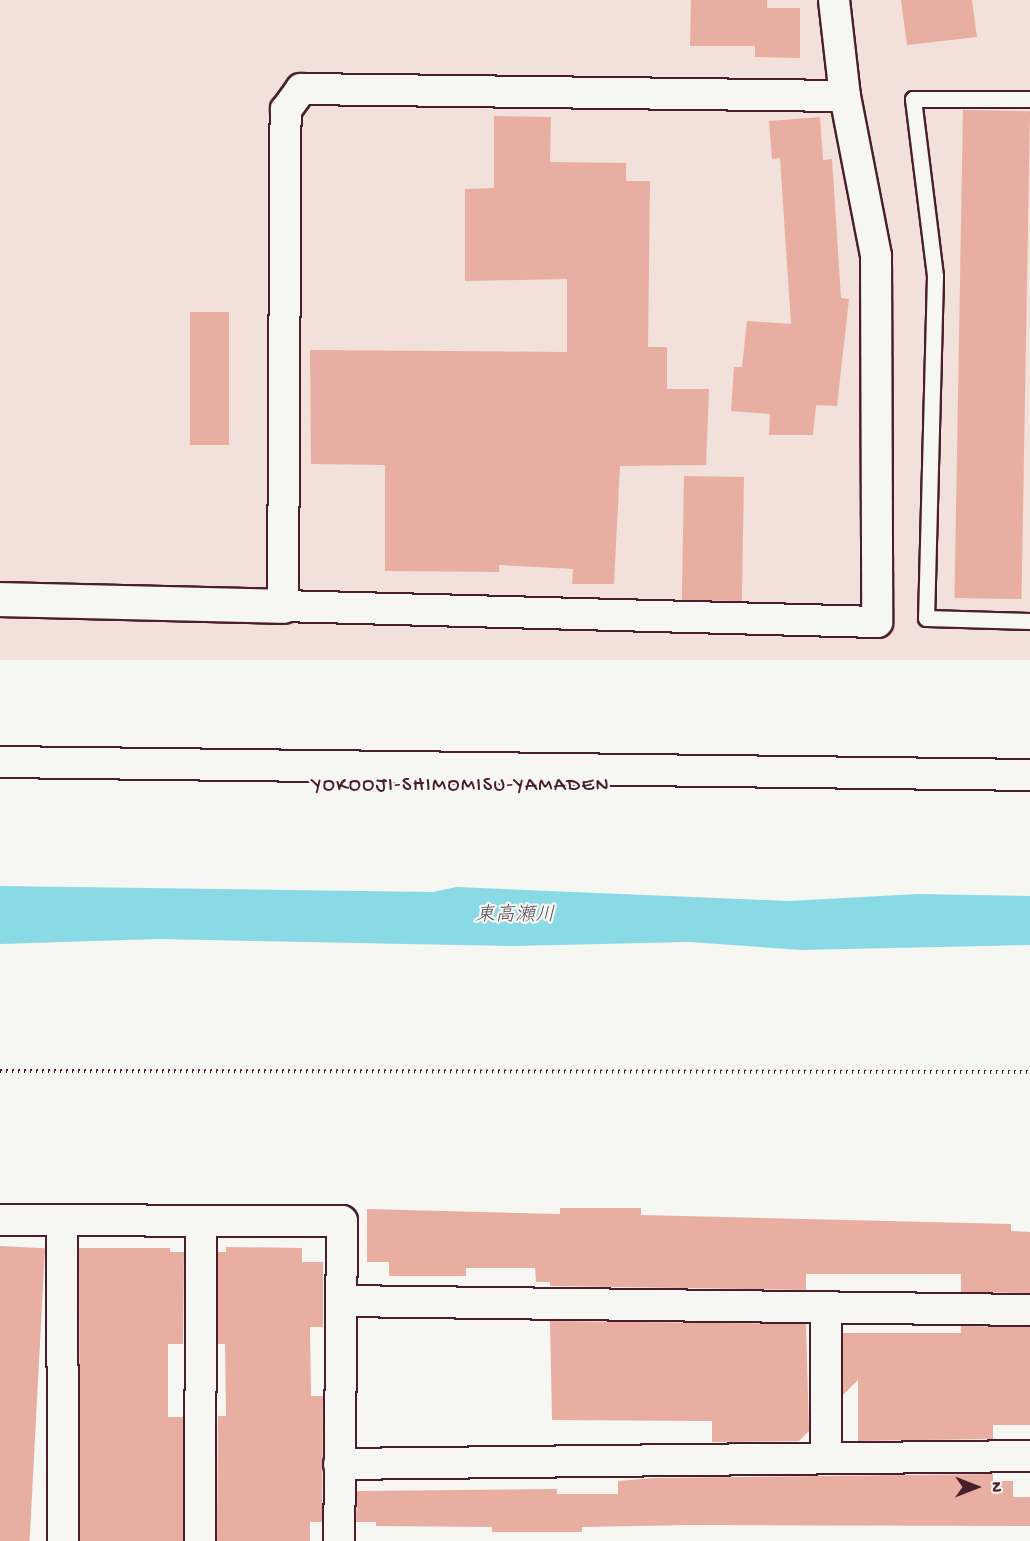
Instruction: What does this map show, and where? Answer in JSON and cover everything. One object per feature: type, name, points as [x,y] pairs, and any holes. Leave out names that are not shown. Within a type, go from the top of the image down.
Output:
[{"type":"street","points":[[0,599],[877,622],[876,256],[845,96],[834,0]]},
{"type":"street","points":[[283,606],[286,110],[300,89],[845,96]]},
{"type":"street","points":[[0,762],[1030,775]]},
{"type":"street","points":[[0,1220],[342,1221],[339,1541]]},
{"type":"street","points":[[62,1220],[63,1541]]},
{"type":"street","points":[[200,1541],[201,1221]]},
{"type":"street","points":[[341,1301],[1030,1310]]},
{"type":"street","points":[[826,1307],[826,1458]]},
{"type":"street","points":[[339,1464],[1030,1456]]},
{"type":"lane","points":[[1030,99],[913,99],[935,276],[926,618],[1030,621]]},
{"type":"path","points":[[0,1071],[1030,1072]]},
{"type":"shaded area","points":[[0,0],[1030,0],[1030,660],[0,660]]},
{"type":"water","name":"東高瀬川","points":[[0,886],[433,892],[456,887],[789,901],[917,894],[1030,896],[1030,945],[801,950],[689,942],[513,946],[159,939],[0,944]]},
{"type":"building","points":[[691,0],[767,0],[767,8],[800,8],[800,58],[755,57],[755,46],[690,46]]},
{"type":"building","points":[[901,0],[972,0],[977,37],[907,45]]},
{"type":"building","points":[[963,110],[1030,111],[1021,599],[954,598]]},
{"type":"building","points":[[494,116],[551,117],[550,162],[626,163],[626,181],[650,181],[648,347],[667,347],[667,389],[709,389],[706,465],[620,466],[614,584],[572,584],[573,569],[499,565],[499,572],[385,571],[385,465],[311,464],[310,350],[567,352],[567,279],[465,281],[465,189],[494,188]]},
{"type":"building","points":[[820,117],[823,160],[832,159],[841,298],[849,299],[837,406],[816,405],[813,435],[769,435],[770,414],[731,411],[734,367],[742,367],[747,321],[791,324],[780,158],[772,159],[769,121]]},
{"type":"building","points":[[190,312],[229,312],[229,445],[190,445]]},
{"type":"building","points":[[684,476],[744,477],[742,601],[682,600]]},
{"type":"building","points":[[560,1208],[641,1208],[641,1215],[1011,1224],[1011,1231],[1030,1232],[1030,1293],[961,1292],[961,1274],[806,1274],[806,1290],[550,1286],[550,1282],[536,1282],[535,1268],[466,1268],[466,1276],[389,1276],[389,1262],[367,1262],[367,1209],[560,1214]]},
{"type":"building","points":[[0,1246],[45,1248],[30,1541],[0,1541]]},
{"type":"building","points":[[226,1247],[302,1248],[302,1262],[323,1262],[323,1327],[310,1327],[311,1396],[323,1396],[322,1522],[310,1522],[310,1541],[217,1541],[218,1416],[226,1416],[225,1344],[218,1344],[218,1252],[226,1252]]},
{"type":"building","points":[[79,1248],[170,1248],[170,1252],[184,1252],[183,1344],[168,1344],[168,1417],[183,1417],[183,1541],[80,1541]]},
{"type":"building","points":[[550,1321],[806,1324],[809,1431],[799,1441],[712,1442],[712,1421],[552,1420]]},
{"type":"building","points":[[961,1326],[1030,1327],[1030,1425],[993,1425],[993,1439],[858,1441],[858,1380],[843,1395],[843,1333],[961,1333]]},
{"type":"building","points":[[993,1474],[993,1481],[1013,1481],[1013,1497],[1030,1497],[1030,1526],[690,1525],[582,1527],[582,1532],[492,1532],[492,1527],[376,1526],[376,1522],[356,1522],[357,1491],[557,1489],[557,1494],[618,1494],[618,1481],[653,1478]]},
{"type":"district","name":"YOKOOJI-SHIMOMISU-YAMADEN","points":[[461,786]]}]
